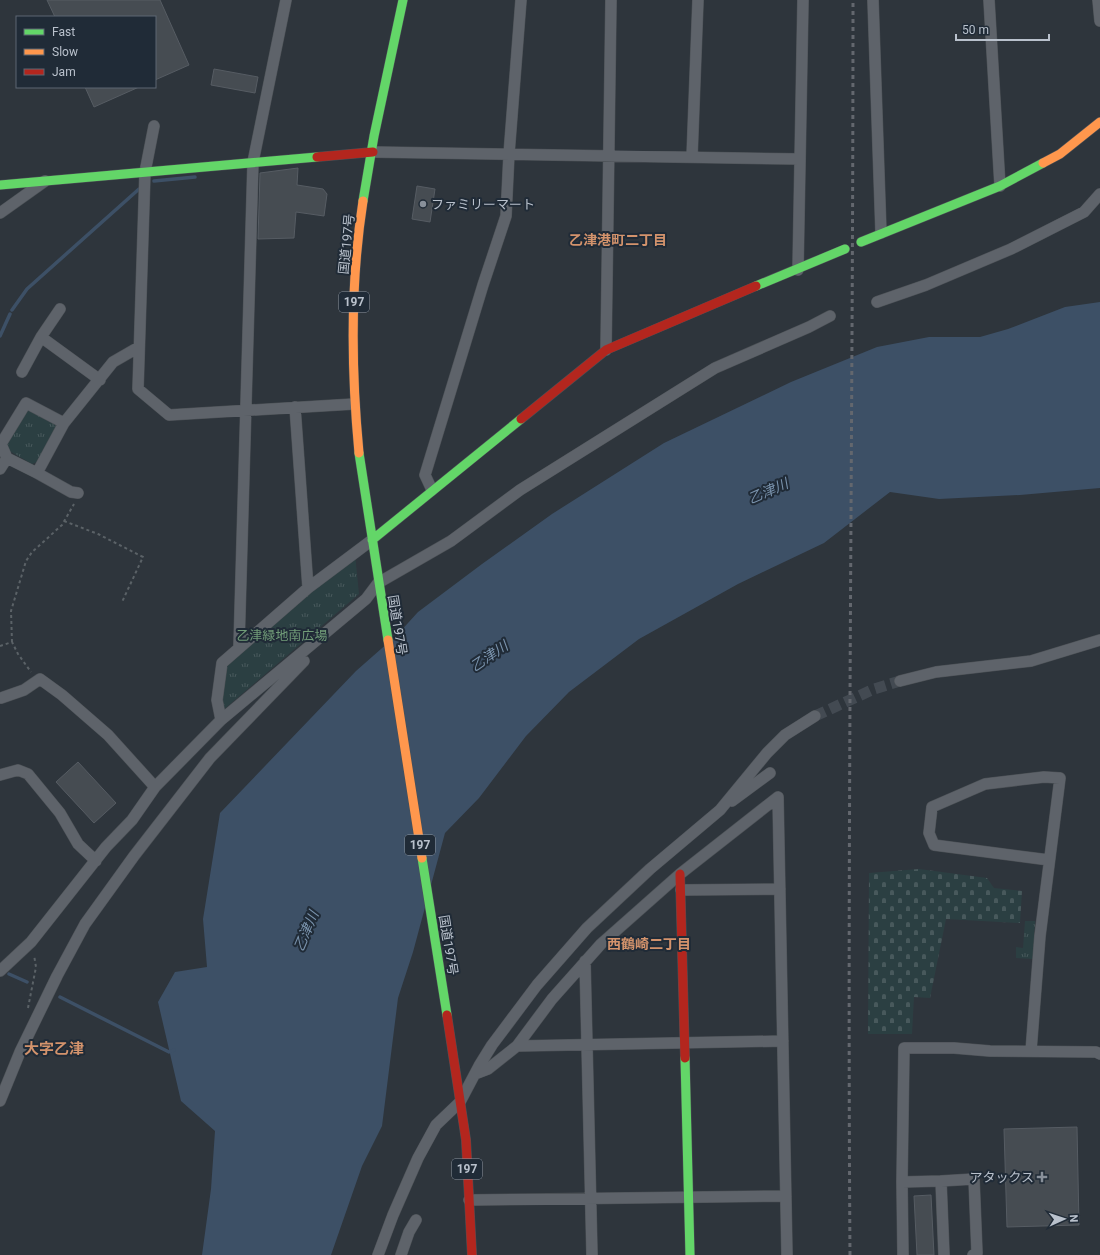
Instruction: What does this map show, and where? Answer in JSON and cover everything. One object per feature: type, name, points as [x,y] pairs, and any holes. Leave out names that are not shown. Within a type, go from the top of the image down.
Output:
[{"type":"main road","name":"国道197号","points":[[404,0],[362,213],[355,273],[353,340],[354,404],[360,467],[466,1140],[472,1255]]},
{"type":"main road","points":[[861,242],[1000,186],[1060,154],[1100,122]]},
{"type":"main road","points":[[0,185],[373,152]]},
{"type":"main road","points":[[372,540],[606,350],[845,249]]},
{"type":"main road","points":[[680,874],[690,1255]]},
{"type":"street","points":[[239,646],[253,162],[286,0]]},
{"type":"street","points":[[432,490],[425,475],[483,285],[506,216],[509,154],[521,0]]},
{"type":"street","points":[[606,350],[611,0]]},
{"type":"street","points":[[692,157],[698,0]]},
{"type":"street","points":[[798,270],[803,0]]},
{"type":"street","points":[[873,0],[881,233]]},
{"type":"street","points":[[989,0],[1000,186]]},
{"type":"street","points":[[1098,0],[1100,21]]},
{"type":"street","points":[[154,126],[145,172],[138,389],[169,415],[354,404]]},
{"type":"street","points":[[373,152],[800,159]]},
{"type":"street","points":[[0,213],[46,181]]},
{"type":"street","points":[[877,302],[926,285],[1011,249],[1084,212],[1100,194]]},
{"type":"street","points":[[22,372],[41,337],[60,309]]},
{"type":"street","points":[[0,971],[29,945],[96,861],[132,820],[155,787],[221,720],[366,600],[378,583],[451,541],[520,490],[715,368],[809,327],[830,316]]},
{"type":"street","points":[[41,337],[100,380]]},
{"type":"street","points":[[37,473],[64,423],[113,362],[139,347]]},
{"type":"street","points":[[64,423],[26,403],[1,444],[8,458],[71,492],[78,493]]},
{"type":"street","points":[[294,408],[308,588]]},
{"type":"street","points":[[0,469],[8,458]]},
{"type":"street","points":[[221,720],[217,700],[222,663],[239,646],[308,588],[372,540]]},
{"type":"street","points":[[0,1101],[20,1052],[57,976],[85,924],[210,758],[292,671],[308,658],[322,636]]},
{"type":"street","points":[[900,681],[936,672],[1031,661],[1100,640]]},
{"type":"street","points":[[1,698],[24,690],[40,679],[62,695],[108,735],[155,787]]},
{"type":"street","points":[[720,810],[767,753],[785,735],[815,716]]},
{"type":"street","points":[[0,775],[18,770],[28,774],[60,813],[78,844],[96,861]]},
{"type":"street","points":[[378,1255],[393,1215],[418,1158],[436,1125],[460,1102],[492,1045],[557,960],[587,928],[650,869],[720,810],[770,773]]},
{"type":"street","points":[[1031,1051],[1040,936],[1060,778],[1044,777],[985,784],[932,807],[929,833],[934,845],[1049,860]]},
{"type":"street","points":[[475,1074],[488,1069],[517,1046],[552,999],[584,961],[601,944],[680,874],[778,797],[787,1255]]},
{"type":"street","points":[[681,890],[780,889]]},
{"type":"street","points":[[584,961],[592,1255]]},
{"type":"street","points":[[517,1046],[783,1041]]},
{"type":"street","points":[[903,1255],[902,1182],[904,1048],[954,1048],[990,1052],[1031,1051],[1100,1054]]},
{"type":"street","points":[[902,1182],[974,1179],[977,1253],[973,1255]]},
{"type":"street","points":[[941,1181],[944,1255]]},
{"type":"street","points":[[469,1200],[786,1196]]},
{"type":"street","points":[[401,1255],[409,1232],[416,1220]]},
{"type":"path","points":[[40,679],[28,670],[12,642],[11,611],[26,561],[32,552],[64,521],[70,512],[78,493]]},
{"type":"path","points":[[64,521],[98,534],[143,557],[122,602]]},
{"type":"path","points":[[0,646],[12,642]]},
{"type":"path","points":[[26,1014],[36,967],[34,955],[29,945]]},
{"type":"green space","points":[[31,410],[55,423],[56,428],[37,462],[32,464],[8,450],[6,445],[26,411]]},
{"type":"green space","name":"乙津緑地南広場","points":[[355,554],[359,594],[222,711],[224,664]]},
{"type":"green space","points":[[919,869],[987,878],[994,888],[1022,891],[1020,923],[946,919],[930,998],[914,997],[912,1034],[868,1034],[869,873]]},
{"type":"green space","points":[[1025,921],[1035,921],[1033,959],[1016,958],[1016,947],[1023,948]]},
{"type":"water","name":"乙津川","points":[[1100,302],[1100,488],[1020,495],[939,499],[890,492],[824,543],[738,584],[639,639],[569,692],[526,736],[479,798],[445,833],[413,952],[398,998],[382,1126],[362,1166],[331,1255],[202,1255],[211,1189],[215,1131],[181,1101],[158,1002],[175,972],[207,967],[203,919],[220,813],[356,671],[398,634],[418,612],[552,514],[664,443],[791,382],[877,347],[929,337],[980,337],[1008,329],[1065,307]]},
{"type":"building","points":[[47,0],[160,0],[189,65],[156,80],[156,16],[55,16]]},
{"type":"building","points":[[214,69],[258,77],[255,93],[211,85]]},
{"type":"building","points":[[85,88],[137,88],[94,107]]},
{"type":"building","points":[[298,168],[297,185],[323,189],[327,194],[324,216],[296,212],[294,238],[258,239],[260,173]]},
{"type":"building","name":"ファミリーマート","points":[[417,186],[435,189],[430,222],[412,219]]},
{"type":"building","points":[[78,762],[116,803],[94,823],[56,782]]},
{"type":"building","name":"アタックス","points":[[1077,1127],[1079,1225],[1007,1227],[1004,1129]]},
{"type":"building","points":[[931,1195],[934,1255],[917,1255],[914,1196]]},
{"type":"waterway","points":[[154,181],[195,177]]},
{"type":"waterway","points":[[12,310],[27,289],[139,189]]},
{"type":"waterway","points":[[0,336],[10,314]]},
{"type":"waterway","points":[[9,974],[27,982]]},
{"type":"waterway","points":[[60,997],[169,1052],[174,1050]]},
{"type":"tunnel","points":[[815,716],[874,689],[900,681]]},
{"type":"railway","points":[[850,1255],[849,941],[853,0]]},
{"type":"traffic: fast","points":[[363,201],[374,136],[403,0]]},
{"type":"traffic: fast","points":[[0,185],[317,157]]},
{"type":"traffic: fast","points":[[861,242],[1000,186],[1043,163]]},
{"type":"traffic: fast","points":[[756,286],[845,249]]},
{"type":"traffic: fast","points":[[372,540],[521,419]]},
{"type":"traffic: fast","points":[[359,453],[388,640]]},
{"type":"traffic: fast","points":[[422,858],[447,1015]]},
{"type":"traffic: fast","points":[[685,1058],[690,1255]]},
{"type":"traffic: slow","points":[[1043,163],[1060,154],[1100,122]]},
{"type":"traffic: slow","points":[[359,453],[354,390],[353,327],[356,264],[363,201]]},
{"type":"traffic: slow","points":[[388,640],[422,858]]},
{"type":"traffic: jam","points":[[317,157],[373,152]]},
{"type":"traffic: jam","points":[[521,419],[606,350],[756,286]]},
{"type":"traffic: jam","points":[[680,874],[685,1058]]},
{"type":"traffic: jam","points":[[447,1015],[466,1140],[472,1255]]},
{"type":"place","name":"ファミリーマート","points":[[423,204]]},
{"type":"place","name":"アタックス","points":[[1042,1177]]},
{"type":"district","name":"乙津港町二丁目","points":[[618,240]]},
{"type":"district","name":"西鶴崎二丁目","points":[[649,944]]},
{"type":"district","name":"大字乙津","points":[[54,1049]]}]
